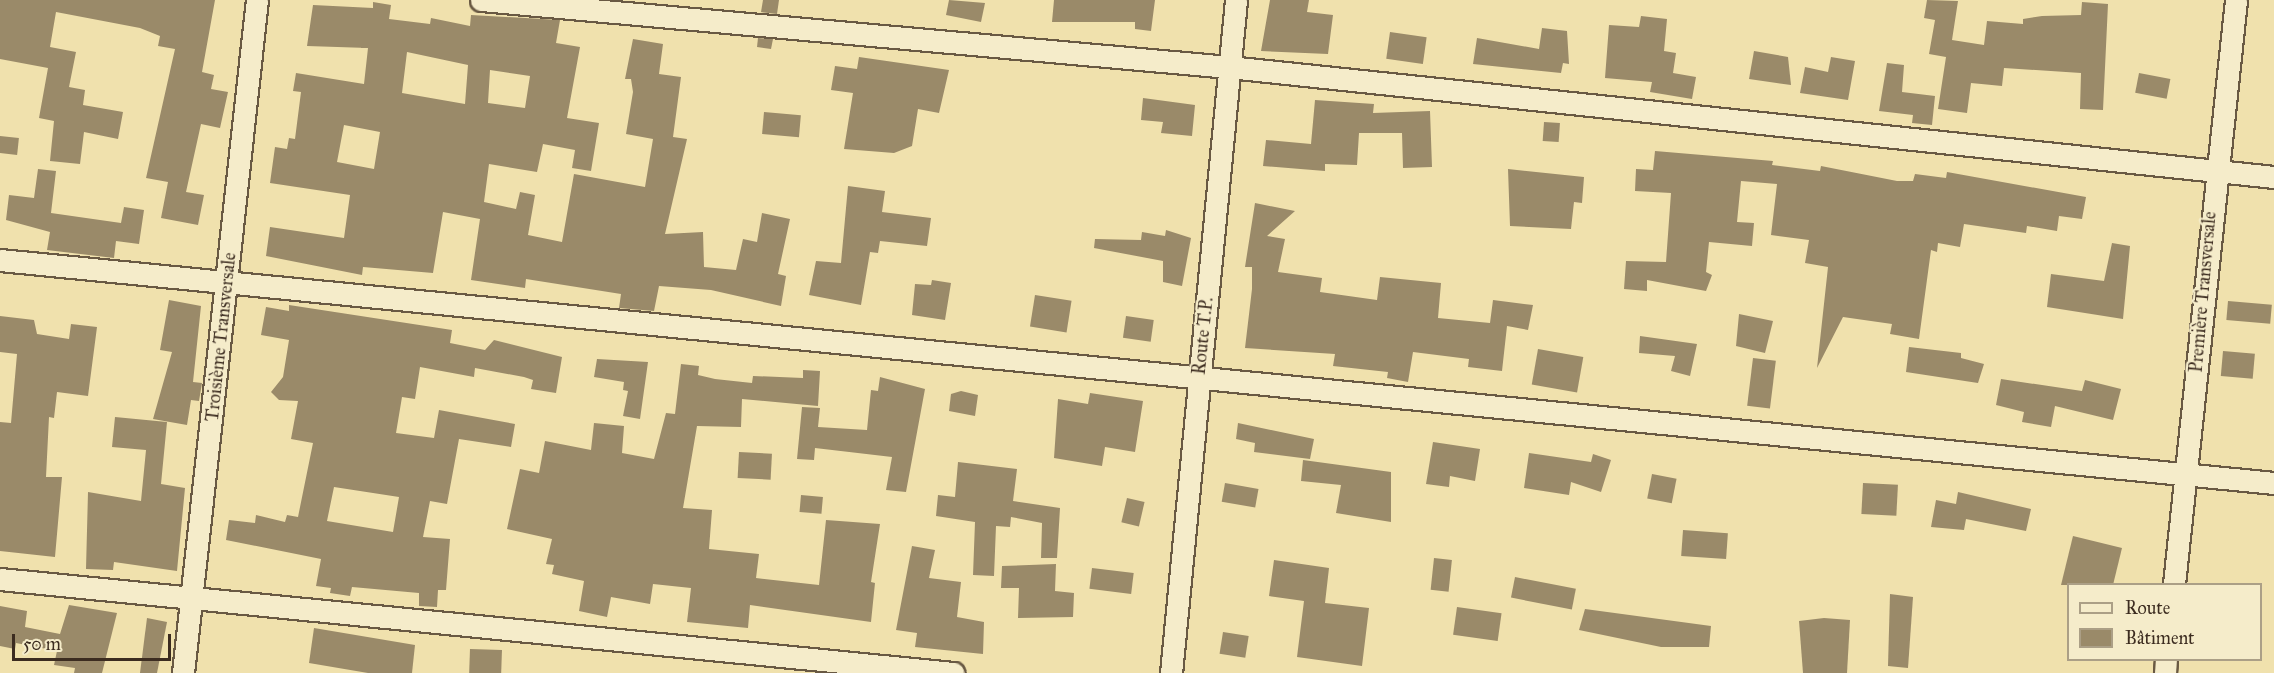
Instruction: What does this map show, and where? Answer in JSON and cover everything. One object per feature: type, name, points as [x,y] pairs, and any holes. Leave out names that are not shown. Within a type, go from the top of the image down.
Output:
[{"type":"street","name":"Troisième Transversale","points":[[183,673],[228,282],[257,0]]},
{"type":"street","points":[[481,0],[1229,67],[2274,177]]},
{"type":"street","name":"Route T.P.","points":[[1171,673],[1236,0]]},
{"type":"street","name":"Première Transversale","points":[[2174,583],[2215,171],[2236,0]]},
{"type":"street","points":[[0,260],[2274,483]]},
{"type":"street","points":[[0,579],[953,673]]},
{"type":"building","points":[[0,0],[215,0],[202,72],[214,75],[211,89],[228,92],[220,128],[201,124],[186,192],[204,195],[198,225],[161,218],[168,182],[146,178],[175,49],[158,46],[160,36],[140,28],[56,12],[50,47],[76,52],[69,87],[85,90],[83,105],[123,112],[118,139],[84,132],[80,164],[50,161],[54,121],[39,118],[48,68],[0,59]]},
{"type":"building","points":[[763,0],[779,0],[777,14],[761,12]]},
{"type":"building","points":[[949,0],[985,3],[981,22],[946,15]]},
{"type":"building","points":[[1054,0],[1155,0],[1151,31],[1135,29],[1135,22],[1052,22]]},
{"type":"building","points":[[1270,0],[1309,0],[1307,12],[1333,15],[1328,54],[1261,51]]},
{"type":"building","points":[[1927,0],[1958,1],[1952,40],[1984,45],[1987,21],[2023,24],[2023,19],[2042,16],[2081,15],[2082,2],[2108,4],[2103,110],[2080,109],[2081,73],[2004,68],[2002,86],[1971,83],[1967,113],[1938,109],[1946,57],[1929,54],[1935,20],[1924,18]]},
{"type":"building","points":[[373,2],[391,5],[389,19],[430,24],[431,18],[470,26],[471,15],[560,20],[556,43],[580,47],[567,118],[599,123],[591,171],[572,168],[575,150],[543,144],[537,172],[489,164],[484,202],[516,209],[520,192],[535,195],[528,235],[562,242],[574,174],[645,187],[653,139],[626,134],[633,92],[631,79],[625,79],[633,39],[663,44],[659,74],[681,77],[673,137],[687,139],[665,234],[703,232],[704,267],[736,270],[743,239],[757,242],[762,213],[790,219],[778,274],[786,276],[781,306],[711,290],[659,286],[654,311],[619,308],[621,294],[526,279],[525,288],[471,280],[480,219],[443,212],[433,273],[363,267],[362,275],[266,256],[270,227],[344,238],[350,195],[270,183],[275,147],[287,149],[289,138],[295,139],[301,92],[293,91],[296,73],[364,84],[368,48],[307,46],[313,5],[373,8]],"holes":[[[407,52],[468,65],[465,104],[402,93]],[[490,70],[530,76],[525,108],[488,103]],[[344,125],[380,132],[374,169],[337,162]]]},
{"type":"building","points":[[1641,16],[1667,19],[1664,51],[1676,53],[1673,73],[1696,77],[1692,99],[1650,92],[1652,82],[1605,78],[1609,25],[1639,27]]},
{"type":"building","points":[[1542,28],[1567,31],[1569,64],[1563,63],[1561,73],[1473,64],[1477,38],[1539,49]]},
{"type":"building","points":[[1390,32],[1427,37],[1423,64],[1386,59]]},
{"type":"building","points":[[758,38],[773,39],[771,49],[757,47]]},
{"type":"building","points":[[1754,51],[1788,57],[1791,85],[1749,79]]},
{"type":"building","points":[[859,57],[949,70],[939,113],[918,109],[912,146],[894,153],[844,149],[853,93],[831,90],[835,66],[857,69]]},
{"type":"building","points":[[1831,57],[1855,61],[1848,100],[1800,93],[1805,67],[1828,72]]},
{"type":"building","points":[[1887,63],[1904,65],[1902,92],[1935,96],[1932,125],[1912,123],[1913,115],[1879,111]]},
{"type":"building","points":[[2139,73],[2170,79],[2167,99],[2135,93]]},
{"type":"building","points":[[1143,98],[1195,105],[1192,136],[1161,133],[1163,122],[1141,120]]},
{"type":"building","points":[[1315,100],[1374,104],[1373,113],[1430,111],[1432,167],[1403,168],[1402,133],[1359,133],[1357,165],[1325,164],[1325,171],[1263,166],[1266,140],[1311,144]]},
{"type":"building","points":[[764,112],[801,115],[799,137],[762,134]]},
{"type":"building","points":[[1544,122],[1560,123],[1559,142],[1543,141]]},
{"type":"building","points":[[0,136],[19,138],[17,155],[0,153]]},
{"type":"building","points":[[1655,151],[1773,161],[1772,165],[1820,171],[1821,166],[1897,181],[1913,181],[1915,174],[1946,178],[1947,172],[2086,197],[2082,219],[2059,216],[2057,231],[2027,226],[2026,233],[1964,224],[1960,247],[1938,243],[1937,252],[1931,250],[1919,339],[1890,334],[1892,324],[1843,317],[1817,368],[1828,267],[1805,263],[1809,240],[1771,235],[1777,184],[1741,181],[1737,222],[1754,223],[1752,246],[1709,242],[1706,272],[1712,275],[1706,291],[1647,280],[1647,291],[1624,289],[1626,261],[1666,262],[1671,193],[1635,191],[1636,169],[1653,170]]},
{"type":"building","points":[[38,169],[56,171],[51,213],[121,223],[124,207],[144,210],[139,244],[116,241],[114,258],[47,250],[50,232],[6,220],[9,195],[34,198]]},
{"type":"building","points":[[1508,169],[1584,177],[1582,203],[1574,202],[1571,229],[1510,226]]},
{"type":"building","points":[[848,186],[885,191],[882,212],[931,218],[927,246],[880,241],[878,253],[870,252],[861,305],[809,295],[816,261],[841,263]]},
{"type":"building","points":[[1255,203],[1295,211],[1267,236],[1285,239],[1278,272],[1322,278],[1320,292],[1377,300],[1380,277],[1441,283],[1438,318],[1490,323],[1493,300],[1533,305],[1528,330],[1507,326],[1502,371],[1468,367],[1469,359],[1413,352],[1408,382],[1387,378],[1388,372],[1333,366],[1335,354],[1245,348],[1252,289],[1252,267],[1245,267]]},
{"type":"building","points":[[1166,230],[1191,238],[1182,286],[1163,282],[1163,261],[1094,248],[1095,239],[1141,240],[1142,232],[1165,236]]},
{"type":"building","points":[[2112,243],[2130,246],[2123,319],[2047,307],[2051,274],[2104,281]]},
{"type":"building","points":[[932,280],[951,283],[945,320],[912,315],[915,284],[931,285]]},
{"type":"building","points":[[1035,295],[1072,301],[1067,332],[1030,327]]},
{"type":"building","points":[[169,300],[201,306],[193,382],[202,383],[199,401],[191,400],[187,425],[153,419],[172,352],[160,350]]},
{"type":"building","points":[[2228,301],[2272,305],[2270,324],[2226,320]]},
{"type":"building","points":[[289,305],[452,330],[450,343],[485,350],[494,340],[562,357],[556,393],[531,389],[533,380],[524,377],[475,368],[474,377],[420,367],[415,399],[402,397],[396,433],[434,438],[439,410],[515,424],[511,447],[459,439],[447,504],[430,501],[423,537],[450,539],[446,590],[438,590],[437,607],[419,606],[419,593],[352,587],[350,596],[330,593],[331,588],[316,586],[321,559],[226,540],[229,520],[255,523],[256,515],[285,522],[287,515],[298,517],[313,443],[291,439],[298,401],[279,400],[271,392],[283,377],[289,340],[261,335],[266,307],[289,311]],"holes":[[[334,487],[399,497],[393,532],[327,521]]]},
{"type":"building","points":[[1739,314],[1773,321],[1765,353],[1736,346]]},
{"type":"building","points":[[0,316],[34,320],[37,334],[69,339],[71,324],[97,327],[88,396],[57,392],[54,418],[49,417],[46,477],[62,477],[55,557],[0,551],[0,422],[11,423],[17,354],[0,352]]},
{"type":"building","points":[[1126,316],[1154,320],[1151,342],[1123,338]]},
{"type":"building","points":[[1640,336],[1697,344],[1690,376],[1671,371],[1675,356],[1639,353]]},
{"type":"building","points":[[1909,347],[1961,353],[1961,358],[1984,364],[1978,383],[1906,372]]},
{"type":"building","points":[[1538,349],[1583,357],[1577,392],[1532,384]]},
{"type":"building","points":[[2223,351],[2255,354],[2253,379],[2221,376]]},
{"type":"building","points":[[1753,358],[1776,361],[1770,408],[1747,406]]},
{"type":"building","points":[[597,359],[648,362],[640,419],[623,416],[628,391],[623,390],[624,382],[594,377]]},
{"type":"building","points":[[681,364],[699,366],[698,375],[752,383],[753,376],[803,378],[803,370],[820,371],[818,406],[742,399],[741,427],[697,426],[683,508],[712,510],[709,549],[759,554],[756,578],[819,585],[826,520],[880,524],[871,582],[875,583],[871,622],[750,605],[748,628],[687,622],[691,588],[653,584],[650,604],[611,597],[607,617],[579,611],[584,581],[552,574],[554,565],[546,564],[552,539],[507,529],[520,469],[539,473],[545,441],[591,450],[594,423],[624,426],[622,453],[654,459],[666,413],[675,414]]},
{"type":"building","points":[[880,377],[925,389],[906,492],[886,490],[892,457],[815,448],[814,460],[797,459],[802,407],[820,408],[818,427],[867,430],[871,390],[878,391]]},
{"type":"building","points":[[2001,379],[2082,391],[2085,380],[2121,389],[2113,420],[2055,406],[2051,427],[2022,422],[2024,412],[1996,405]]},
{"type":"building","points":[[961,391],[978,395],[975,416],[949,411],[951,394]]},
{"type":"building","points":[[1090,393],[1143,401],[1135,452],[1105,447],[1102,466],[1054,458],[1058,399],[1088,404]]},
{"type":"building","points":[[115,417],[167,422],[161,484],[185,488],[177,571],[114,562],[113,570],[86,569],[88,492],[141,501],[146,450],[112,447]]},
{"type":"building","points":[[1238,423],[1314,439],[1310,459],[1254,452],[1255,443],[1236,439]]},
{"type":"building","points":[[1433,442],[1480,449],[1475,481],[1450,476],[1449,487],[1426,484]]},
{"type":"building","points":[[739,452],[772,454],[771,480],[738,478]]},
{"type":"building","points":[[1529,453],[1591,462],[1593,454],[1611,460],[1601,492],[1571,482],[1569,495],[1524,488]]},
{"type":"building","points":[[1303,460],[1391,472],[1391,522],[1336,513],[1341,485],[1301,481]]},
{"type":"building","points":[[958,462],[1017,469],[1013,501],[1060,508],[1057,558],[1041,558],[1042,523],[1011,517],[1010,527],[996,526],[994,576],[973,575],[975,522],[936,516],[938,495],[955,497]]},
{"type":"building","points":[[1652,474],[1677,479],[1672,503],[1647,499]]},
{"type":"building","points":[[1225,483],[1258,489],[1255,508],[1222,502]]},
{"type":"building","points":[[1863,483],[1898,485],[1896,516],[1861,514]]},
{"type":"building","points":[[1958,492],[2031,509],[2026,531],[1966,519],[1964,530],[1931,527],[1936,500],[1956,504]]},
{"type":"building","points":[[801,495],[823,497],[821,514],[800,512]]},
{"type":"building","points":[[1127,498],[1145,502],[1139,526],[1121,522]]},
{"type":"building","points":[[1683,530],[1728,533],[1726,559],[1681,556]]},
{"type":"building","points":[[2073,536],[2122,548],[2113,583],[2061,585]]},
{"type":"building","points":[[912,546],[935,550],[929,578],[961,582],[957,617],[984,622],[983,654],[915,647],[917,633],[896,630]]},
{"type":"building","points":[[1434,558],[1452,560],[1449,592],[1431,590]]},
{"type":"building","points":[[1274,560],[1329,568],[1325,603],[1369,608],[1362,666],[1297,657],[1304,601],[1269,596]]},
{"type":"building","points":[[1056,564],[1055,591],[1074,593],[1073,617],[1018,618],[1019,588],[1001,588],[1002,566]]},
{"type":"building","points":[[1092,568],[1134,573],[1131,594],[1089,589]]},
{"type":"building","points":[[1515,577],[1576,589],[1572,609],[1511,598]]},
{"type":"building","points":[[1890,594],[1913,597],[1908,668],[1888,666]]},
{"type":"building","points":[[69,605],[117,613],[102,673],[74,673],[75,668],[54,665],[57,651],[16,643],[15,649],[0,646],[0,606],[27,611],[25,627],[60,634]]},
{"type":"building","points":[[1457,607],[1502,613],[1498,641],[1453,635]]},
{"type":"building","points":[[1585,609],[1711,626],[1709,647],[1661,647],[1579,630]]},
{"type":"building","points":[[147,618],[167,622],[157,673],[140,673]]},
{"type":"building","points":[[1824,618],[1850,620],[1847,673],[1803,673],[1799,621]]},
{"type":"building","points":[[314,628],[415,645],[412,673],[368,673],[309,663]]},
{"type":"building","points":[[1223,632],[1249,636],[1245,658],[1220,654]]},
{"type":"building","points":[[470,649],[502,650],[501,673],[469,673]]}]
